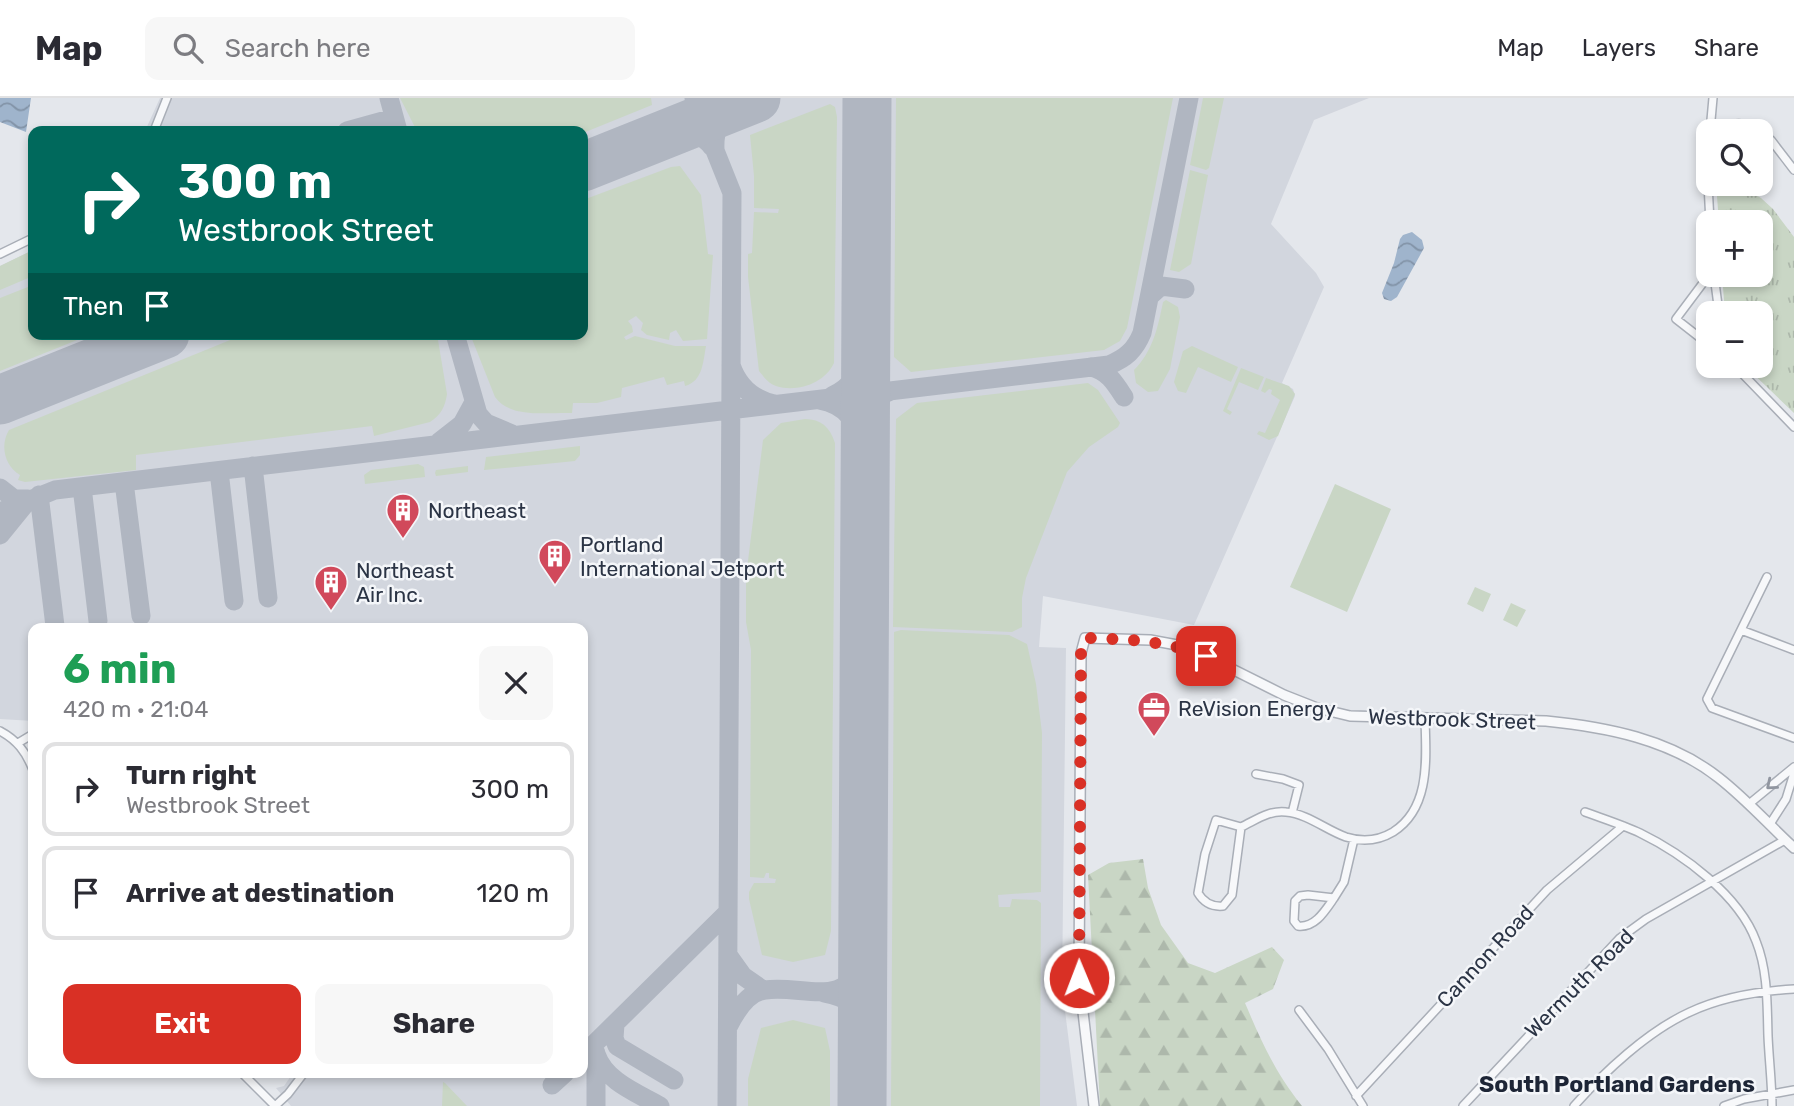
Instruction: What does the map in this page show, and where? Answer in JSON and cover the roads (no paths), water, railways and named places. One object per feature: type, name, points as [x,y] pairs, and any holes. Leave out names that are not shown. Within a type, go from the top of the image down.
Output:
[{"type":"street","points":[[155,126],[167,98]]},
{"type":"street","points":[[1711,119],[1713,98]]},
{"type":"street","points":[[1773,143],[1794,170]]},
{"type":"street","points":[[0,254],[28,240]]},
{"type":"street","points":[[1696,335],[1676,319],[1700,287]]},
{"type":"street","points":[[1747,378],[1794,427]]},
{"type":"street","points":[[1767,577],[1707,699],[1712,708],[1794,738]]},
{"type":"street","points":[[1741,630],[1794,650]]},
{"type":"street","name":"Westbrook Street","points":[[1094,1106],[1079,978],[1081,653],[1086,638],[1150,640],[1177,646],[1208,657],[1284,695],[1317,708],[1350,716],[1546,721],[1628,734],[1661,745],[1717,776],[1794,848]]},
{"type":"street","points":[[1241,827],[1232,895],[1223,906],[1215,907],[1207,903],[1199,892],[1210,835],[1216,820],[1241,827],[1270,813],[1292,813],[1354,839],[1372,840],[1390,834],[1413,812],[1423,786],[1425,719]]},
{"type":"street","points":[[0,732],[18,743],[28,758]]},
{"type":"street","points":[[18,743],[28,737]]},
{"type":"street","points":[[1749,804],[1794,767]]},
{"type":"street","points":[[1770,824],[1786,799],[1794,773]]},
{"type":"street","points":[[1256,774],[1283,779],[1298,786],[1292,813]]},
{"type":"street","points":[[1585,812],[1660,844],[1712,883],[1736,906],[1751,929],[1760,954],[1767,992],[1772,1106]]},
{"type":"street","name":"Cannon Road","points":[[1356,1096],[1547,890],[1623,826]]},
{"type":"street","points":[[1334,898],[1300,896],[1295,901],[1294,920],[1298,926],[1307,927],[1314,923],[1334,898],[1344,883],[1354,839]]},
{"type":"street","name":"Wermuth Road","points":[[1463,1106],[1587,970],[1620,938],[1646,919],[1785,840]]},
{"type":"street","points":[[1574,1106],[1632,1051],[1675,1020],[1708,1004],[1794,989]]},
{"type":"street","points":[[1299,1010],[1328,1049],[1363,1106]]},
{"type":"street","points":[[247,1078],[275,1106],[300,1078]]},
{"type":"street","points":[[1724,1106],[1794,1090]]},
{"type":"water","points":[[0,98],[31,98],[26,132],[0,122]]},
{"type":"water","points":[[1412,232],[1422,240],[1424,248],[1397,297],[1391,301],[1384,299],[1382,293],[1400,239]]},
{"type":"place","name":"Northeast","points":[[403,540]]},
{"type":"place","name":"Portland International Jetport","points":[[555,586]]},
{"type":"place","name":"Northeast Air Inc.","points":[[331,612]]},
{"type":"place","name":"ReVision Energy","points":[[1154,738]]},
{"type":"district","name":"South Portland Gardens","points":[[1617,1084]]}]
